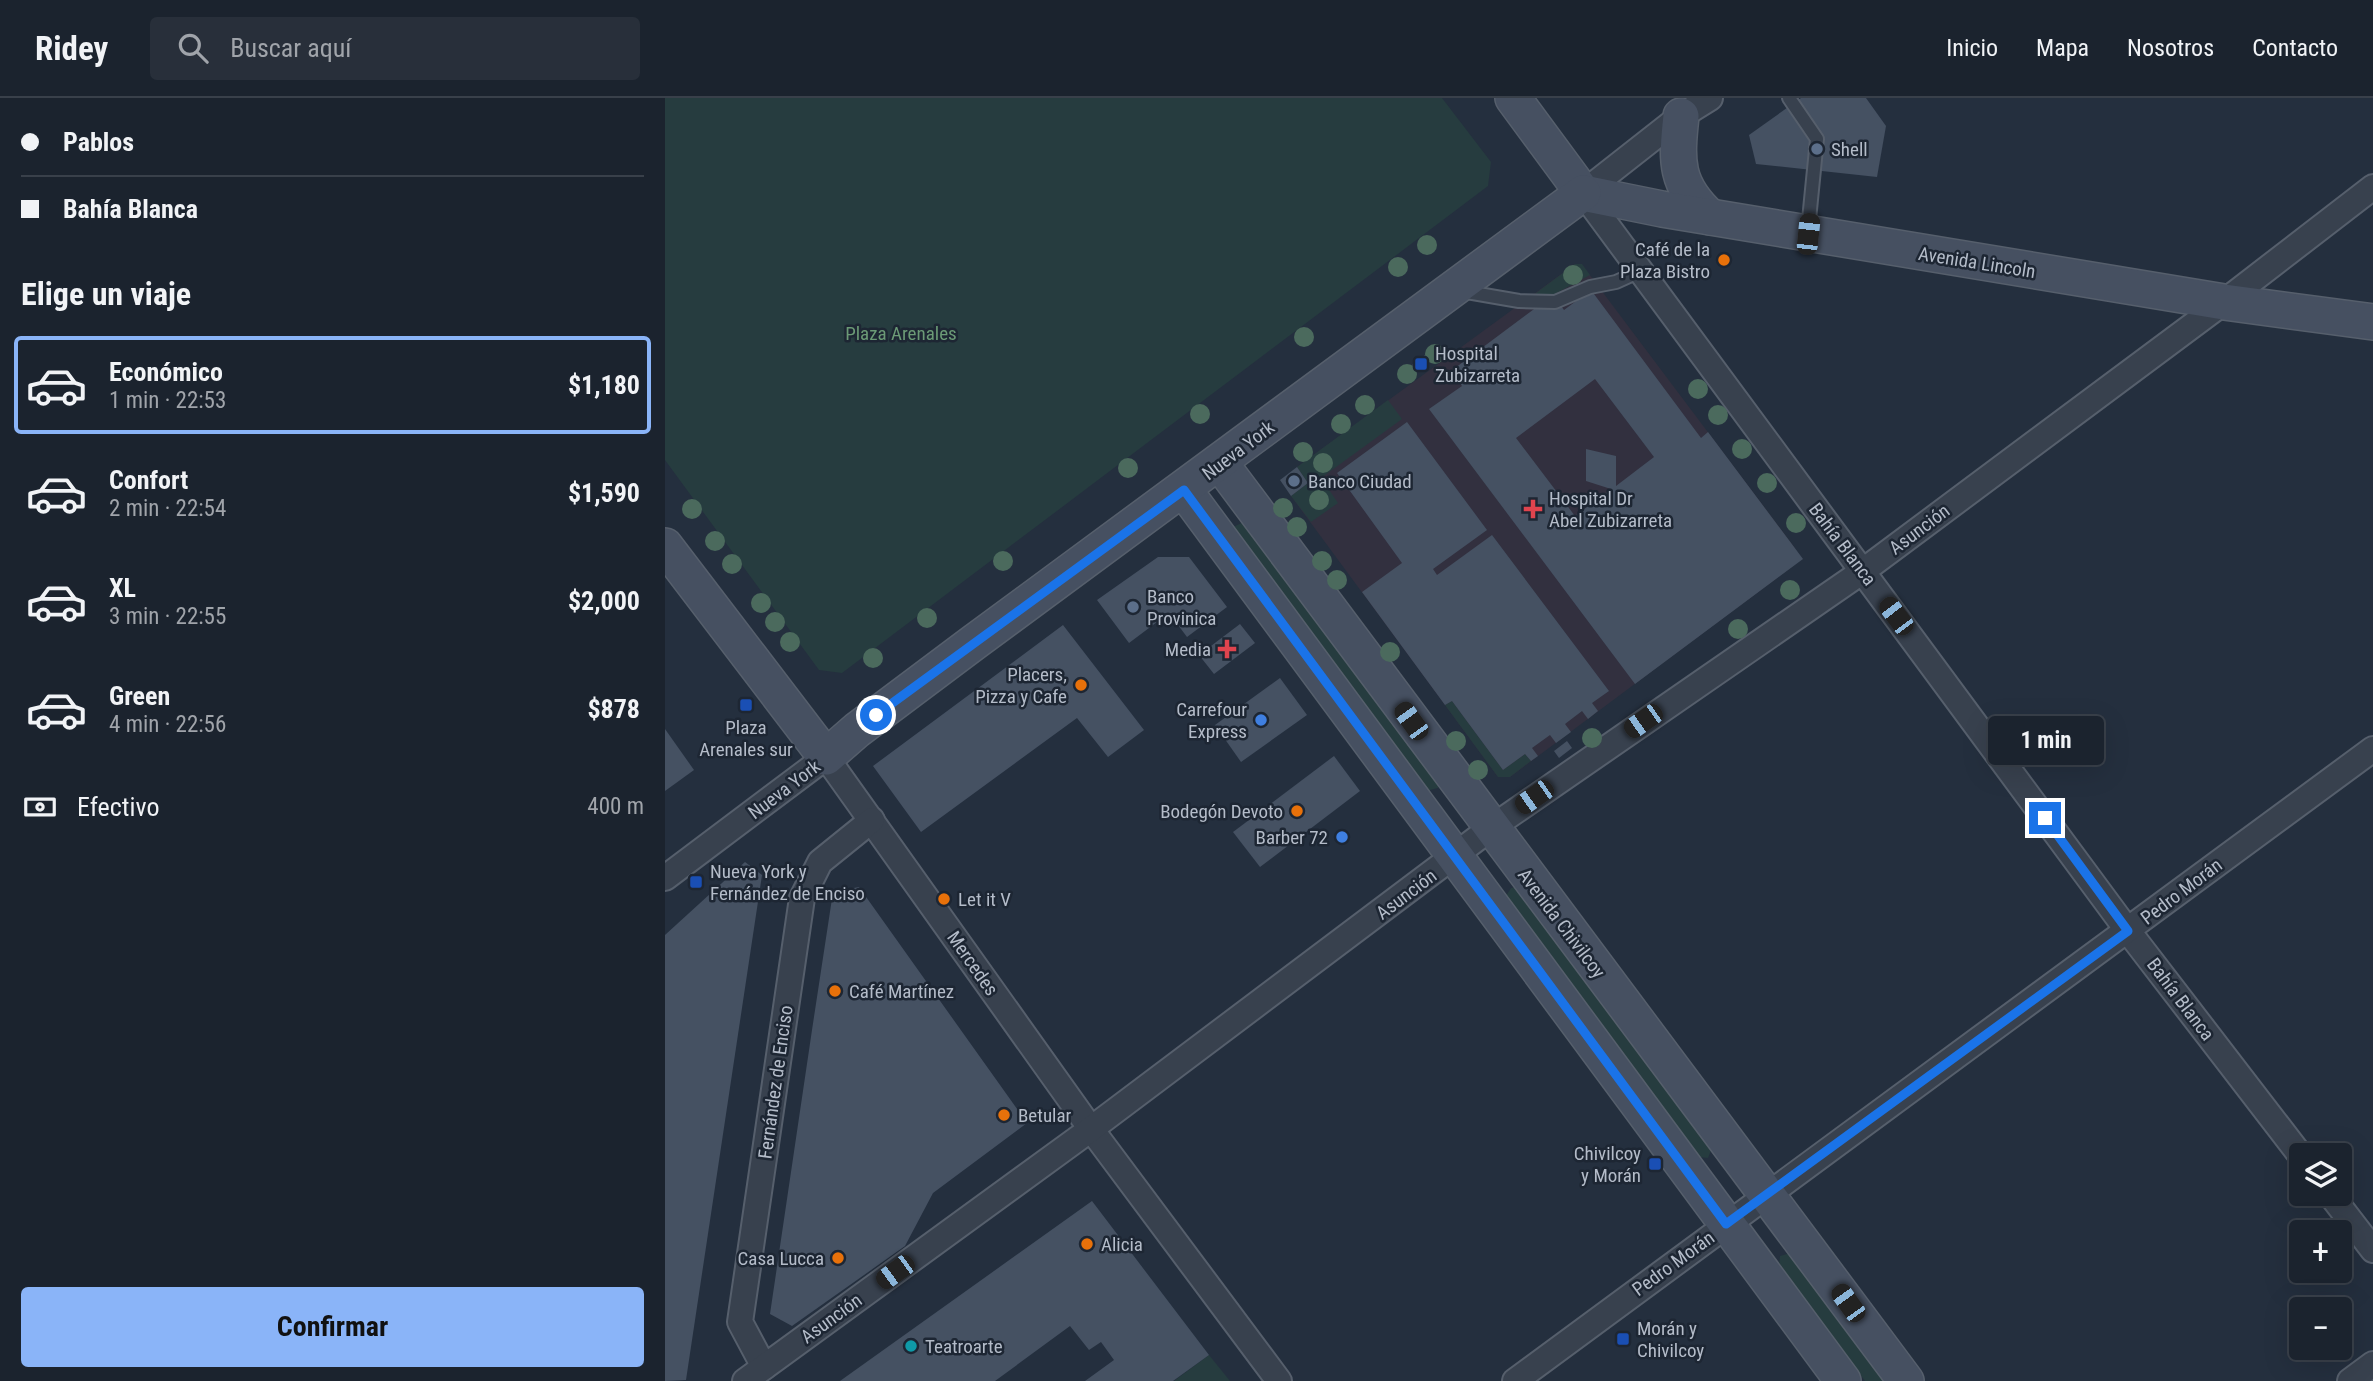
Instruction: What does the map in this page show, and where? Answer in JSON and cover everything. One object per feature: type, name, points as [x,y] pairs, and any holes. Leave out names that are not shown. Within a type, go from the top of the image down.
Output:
[{"type":"street","name":"Bahía Blanca","points":[[1513,98],[1638,272],[1863,571],[2128,931],[2291,1143]]},
{"type":"street","name":"Nueva York","points":[[665,878],[826,757],[920,682],[1184,490],[1583,193],[1681,116],[1710,98]]},
{"type":"street","points":[[1681,116],[1679,172],[1690,195],[1710,217]]},
{"type":"street","name":"Asunción","points":[[755,1374],[1091,1129],[1491,828],[1863,571],[2224,302],[2373,187]]},
{"type":"street","name":"Avenida Lincoln","points":[[1583,193],[1808,234],[2224,302],[2373,322]]},
{"type":"street","name":"Avenida Chivilcoy","points":[[1220,463],[1491,828],[1769,1194],[1906,1381]]},
{"type":"street","points":[[1184,490],[1843,1381]]},
{"type":"street","name":"Mercedes","points":[[665,546],[826,757],[1091,1129],[1279,1381]]},
{"type":"street","name":"Pedro Morán","points":[[1515,1381],[2373,749]]},
{"type":"street","name":"Fernández de Enciso","points":[[755,1374],[740,1322],[802,898],[820,862],[872,820]]},
{"type":"street","points":[[2339,1206],[2373,1250]]},
{"type":"street","points":[[2350,1381],[2373,1364]]},
{"type":"lane","points":[[1789,98],[1817,139],[1808,234]]},
{"type":"lane","points":[[1451,289],[1519,301],[1555,302],[1590,287],[1616,282],[1638,272]]},
{"type":"shaded area","name":"Hospital Dr Abel Zubizarreta","points":[[1575,264],[1583,266],[1795,548],[1793,566],[1510,777],[1498,777],[1291,496],[1308,483],[1297,467]]},
{"type":"green space","name":"Plaza Arenales","points":[[665,98],[1442,98],[1491,162],[1488,186],[842,673],[819,670],[665,460]]},
{"type":"green space","points":[[1575,264],[1582,264],[1590,275],[1553,295],[1528,299]]},
{"type":"green space","points":[[1388,400],[1402,419],[1321,478],[1338,503],[1311,522],[1291,496],[1308,483],[1297,467]]},
{"type":"green space","points":[[1244,522],[1439,785],[1438,788],[1426,791],[1233,527]]},
{"type":"green space","points":[[1452,701],[1503,770],[1525,754],[1531,761],[1510,777],[1498,777],[1445,705]]},
{"type":"green space","points":[[1517,887],[1712,1148],[1708,1158],[1699,1157],[1506,896],[1511,888]]},
{"type":"green space","points":[[1790,1253],[1888,1381],[1865,1381],[1779,1266],[1780,1256]]},
{"type":"green space","points":[[1209,1355],[1230,1381],[1174,1381]]},
{"type":"building","name":"Shell","points":[[1801,98],[1866,98],[1886,126],[1877,177],[1756,164],[1749,135]]},
{"type":"building","points":[[1591,290],[1701,438],[1708,432],[1803,559],[1635,684],[1429,409],[1462,386],[1451,371],[1553,295],[1564,310]],"holes":[[[1595,379],[1654,457],[1616,486],[1616,456],[1586,449],[1586,481],[1611,489],[1575,516],[1516,438]]]},
{"type":"building","points":[[1425,355],[1430,362],[1417,372],[1412,365]]},
{"type":"building","points":[[1407,422],[1487,530],[1433,569],[1437,575],[1492,535],[1609,691],[1592,703],[1598,711],[1588,719],[1582,711],[1565,724],[1571,732],[1556,743],[1550,735],[1532,748],[1538,756],[1531,761],[1525,754],[1503,770],[1452,701],[1445,705],[1362,592],[1402,563],[1337,473]]},
{"type":"building","name":"Banco Ciudad","points":[[1297,467],[1308,483],[1291,496],[1280,480]]},
{"type":"building","points":[[1158,557],[1189,557],[1227,607],[1187,637],[1169,613],[1129,643],[1097,600]]},
{"type":"building","name":"Media","points":[[1240,624],[1255,643],[1214,674],[1199,655]]},
{"type":"building","points":[[1063,625],[1144,730],[1108,757],[1077,718],[921,832],[873,766]]},
{"type":"building","name":"Carrefour Express","points":[[1280,678],[1307,715],[1241,762],[1215,725]]},
{"type":"building","points":[[665,729],[694,770],[665,791]]},
{"type":"building","points":[[1567,741],[1572,748],[1559,758],[1554,751]]},
{"type":"building","name":"Bodegón Devoto","points":[[1334,756],[1360,791],[1260,867],[1233,832]]},
{"type":"building","points":[[745,862],[762,875],[686,1380],[665,1381],[665,935]]},
{"type":"building","points":[[859,887],[1027,1123],[933,1193],[905,1246],[792,1326],[770,1314],[833,892]]},
{"type":"building","points":[[1092,1201],[1209,1355],[1173,1381],[1085,1381],[1114,1360],[1101,1342],[1089,1350],[1070,1326],[995,1381],[840,1381]]},
{"type":"place","name":"Shell","points":[[1817,149]]},
{"type":"place","name":"Café de la Plaza Bistro","points":[[1724,260]]},
{"type":"place","name":"Hospital Zubizarreta","points":[[1421,364]]},
{"type":"place","name":"Banco Ciudad","points":[[1294,481]]},
{"type":"place","name":"Hospital Dr Abel Zubizarreta","points":[[1533,509]]},
{"type":"place","name":"Banco Provinica","points":[[1133,607]]},
{"type":"place","name":"Media","points":[[1227,649]]},
{"type":"place","name":"Placers, Pizza y Cafe","points":[[1081,685]]},
{"type":"place","name":"Plaza Arenales sur","points":[[746,705]]},
{"type":"place","name":"Carrefour Express","points":[[1261,720]]},
{"type":"place","name":"Bodegón Devoto","points":[[1297,811]]},
{"type":"place","name":"Barber 72","points":[[1342,837]]},
{"type":"place","name":"Nueva York y Fernández de Enciso","points":[[696,882]]},
{"type":"place","name":"Let it V","points":[[944,899]]},
{"type":"place","name":"Café Martínez","points":[[835,991]]},
{"type":"place","name":"Betular","points":[[1004,1115]]},
{"type":"place","name":"Chivilcoy y Morán","points":[[1655,1164]]},
{"type":"place","name":"Alicia","points":[[1087,1244]]},
{"type":"place","name":"Casa Lucca","points":[[838,1258]]},
{"type":"place","name":"Morán y Chivilcoy","points":[[1623,1339]]},
{"type":"place","name":"Teatroarte","points":[[911,1346]]},
{"type":"route","points":[[876,715],[1184,490],[1726,1224],[2128,931],[2045,818]]}]
